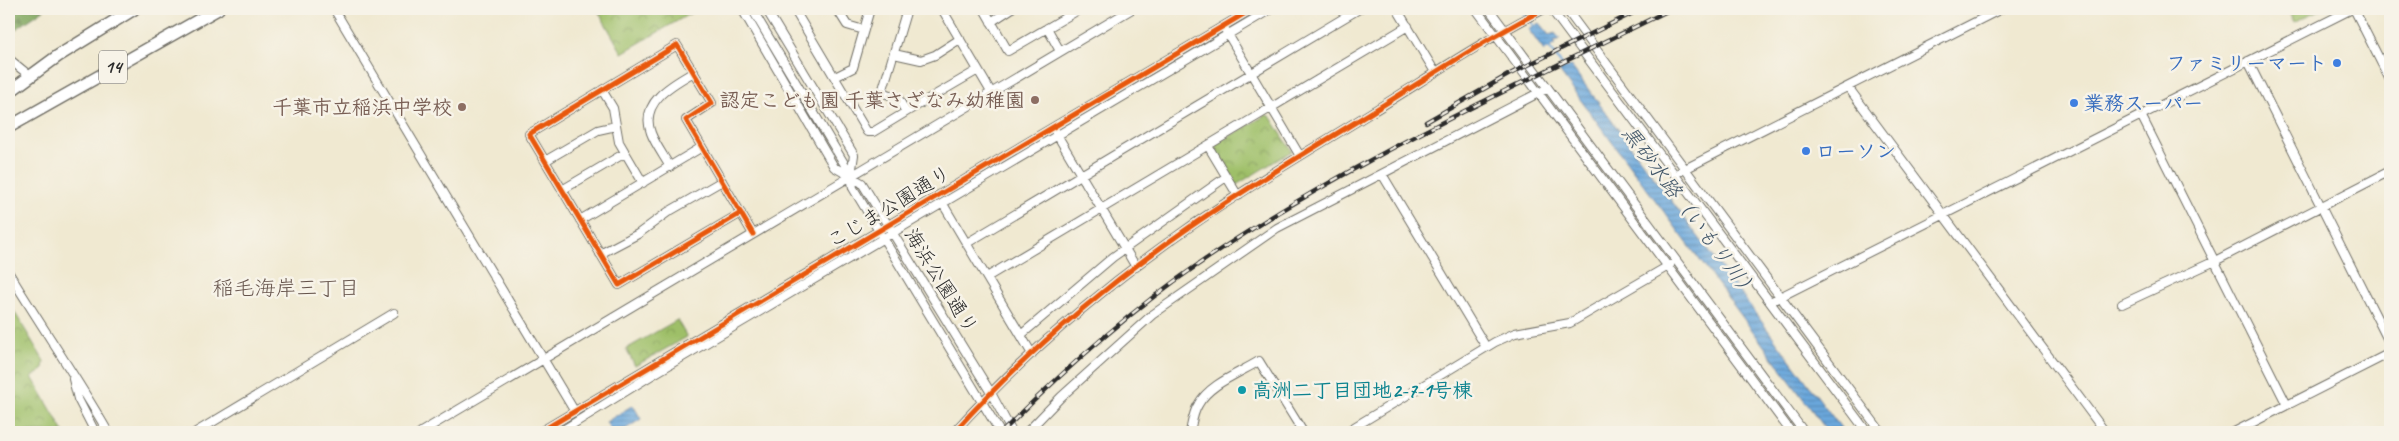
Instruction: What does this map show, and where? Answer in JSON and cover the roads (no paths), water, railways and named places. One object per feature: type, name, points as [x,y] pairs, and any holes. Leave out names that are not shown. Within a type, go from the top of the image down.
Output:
[{"type":"highway","name":"14","points":[[9,92],[30,76],[134,9]]},
{"type":"highway","name":"14","points":[[9,127],[218,9]]},
{"type":"highway","points":[[9,123],[26,117]]},
{"type":"street","points":[[334,9],[575,412]]},
{"type":"street","points":[[742,9],[834,167],[851,175]]},
{"type":"street","points":[[752,9],[851,175]]},
{"type":"street","points":[[766,9],[854,155],[851,175]]},
{"type":"street","points":[[794,9],[867,132],[873,132],[978,70]]},
{"type":"street","points":[[837,9],[847,25],[864,30]]},
{"type":"street","points":[[835,77],[853,68],[870,9]]},
{"type":"street","points":[[897,9],[906,10],[883,89],[886,94],[898,98],[906,112]]},
{"type":"street","points":[[942,9],[991,92]]},
{"type":"street","points":[[984,9],[1008,51],[1080,9]]},
{"type":"street","points":[[991,22],[1011,9]]},
{"type":"street","points":[[1062,9],[1066,17]]},
{"type":"street","name":"こじま公園通り","points":[[540,432],[1252,9]]},
{"type":"street","name":"こじま公園通り","points":[[560,432],[1271,9]]},
{"type":"street","points":[[967,243],[1359,9]]},
{"type":"street","points":[[1398,9],[1435,72]]},
{"type":"street","points":[[1476,9],[1791,432]]},
{"type":"street","points":[[1489,9],[1804,432]]},
{"type":"street","points":[[954,432],[991,393],[1082,309],[1184,230],[1504,29],[1544,9]]},
{"type":"street","points":[[1551,9],[1867,432]]},
{"type":"street","points":[[1566,9],[1881,432]]},
{"type":"street","points":[[1675,174],[2001,9]]},
{"type":"street","points":[[1770,302],[2353,9],[2390,80]]},
{"type":"street","points":[[421,432],[1128,10]]},
{"type":"street","points":[[1223,26],[1300,156]]},
{"type":"street","points":[[987,278],[1101,208],[1408,26]]},
{"type":"street","points":[[1047,28],[1060,51]]},
{"type":"street","points":[[894,54],[921,60],[935,55],[960,39]]},
{"type":"street","points":[[741,213],[619,286],[529,134],[677,45],[712,103],[686,120],[741,213],[753,234]]},
{"type":"street","points":[[9,59],[30,76]]},
{"type":"street","points":[[2248,61],[2390,344]]},
{"type":"street","points":[[670,167],[650,131],[650,112],[660,93],[694,72]]},
{"type":"street","points":[[1848,87],[2105,432]]},
{"type":"street","points":[[1027,432],[1061,396],[1152,315],[1216,268],[1276,228],[1548,88]]},
{"type":"street","points":[[602,90],[614,108],[619,142],[643,183]]},
{"type":"street","points":[[2141,115],[2287,405]]},
{"type":"street","points":[[545,161],[598,130],[616,126]]},
{"type":"street","points":[[1052,127],[1136,267]]},
{"type":"street","points":[[1208,146],[1238,196]]},
{"type":"street","points":[[580,220],[702,147]]},
{"type":"street","points":[[562,190],[625,153]]},
{"type":"street","points":[[2122,304],[2215,261],[2390,172]]},
{"type":"street","points":[[1382,174],[1486,348]]},
{"type":"street","name":"海浜公園通り","points":[[851,175],[862,183],[991,393],[1012,432]]},
{"type":"street","name":"海浜公園通り","points":[[851,175],[853,188],[1000,432]]},
{"type":"street","points":[[1021,335],[1125,248],[1226,177]]},
{"type":"street","points":[[600,254],[638,234],[668,212],[722,181]]},
{"type":"street","points":[[943,204],[1032,354]]},
{"type":"street","points":[[1346,432],[1486,348],[1515,333],[1543,326],[1570,323],[1676,261]]},
{"type":"street","points":[[9,273],[72,375],[86,393],[108,432]]},
{"type":"street","points":[[196,432],[394,312]]},
{"type":"street","points":[[2234,432],[2390,353]]},
{"type":"street","points":[[1190,432],[1195,413],[1204,397],[1213,388],[1259,361],[1303,432]]},
{"type":"street","points":[[72,375],[78,399],[95,432]]},
{"type":"water","points":[[1539,23],[1549,35],[1555,33],[1560,39],[1554,41],[1555,44],[1544,51],[1528,29]]},
{"type":"water","points":[[1571,66],[1844,432],[1828,432],[1559,71]]},
{"type":"water","points":[[633,405],[641,419],[621,432],[612,432],[606,422]]},
{"type":"waterway","name":"黒砂水路（いもり川）","points":[[1521,9],[1535,28]]},
{"type":"waterway","name":"黒砂水路（いもり川）","points":[[1548,46],[1566,70]]},
{"type":"railway","points":[[1426,122],[1508,75],[1641,9]]},
{"type":"railway","points":[[1002,432],[1071,366],[1120,324],[1170,284],[1252,229],[1310,194],[1429,129],[1671,9]]},
{"type":"place","name":"ファミリーマート","points":[[2337,63]]},
{"type":"place","name":"認定こども園 千葉さざなみ幼稚園","points":[[1035,100]]},
{"type":"place","name":"業務スーパー","points":[[2074,103]]},
{"type":"place","name":"千葉市立稲浜中学校","points":[[462,107]]},
{"type":"place","name":"ローソン","points":[[1806,151]]},
{"type":"place","name":"高洲二丁目団地2-7-1号棟","points":[[1242,390]]},
{"type":"district","name":"稲毛海岸三丁目","points":[[286,288]]}]
